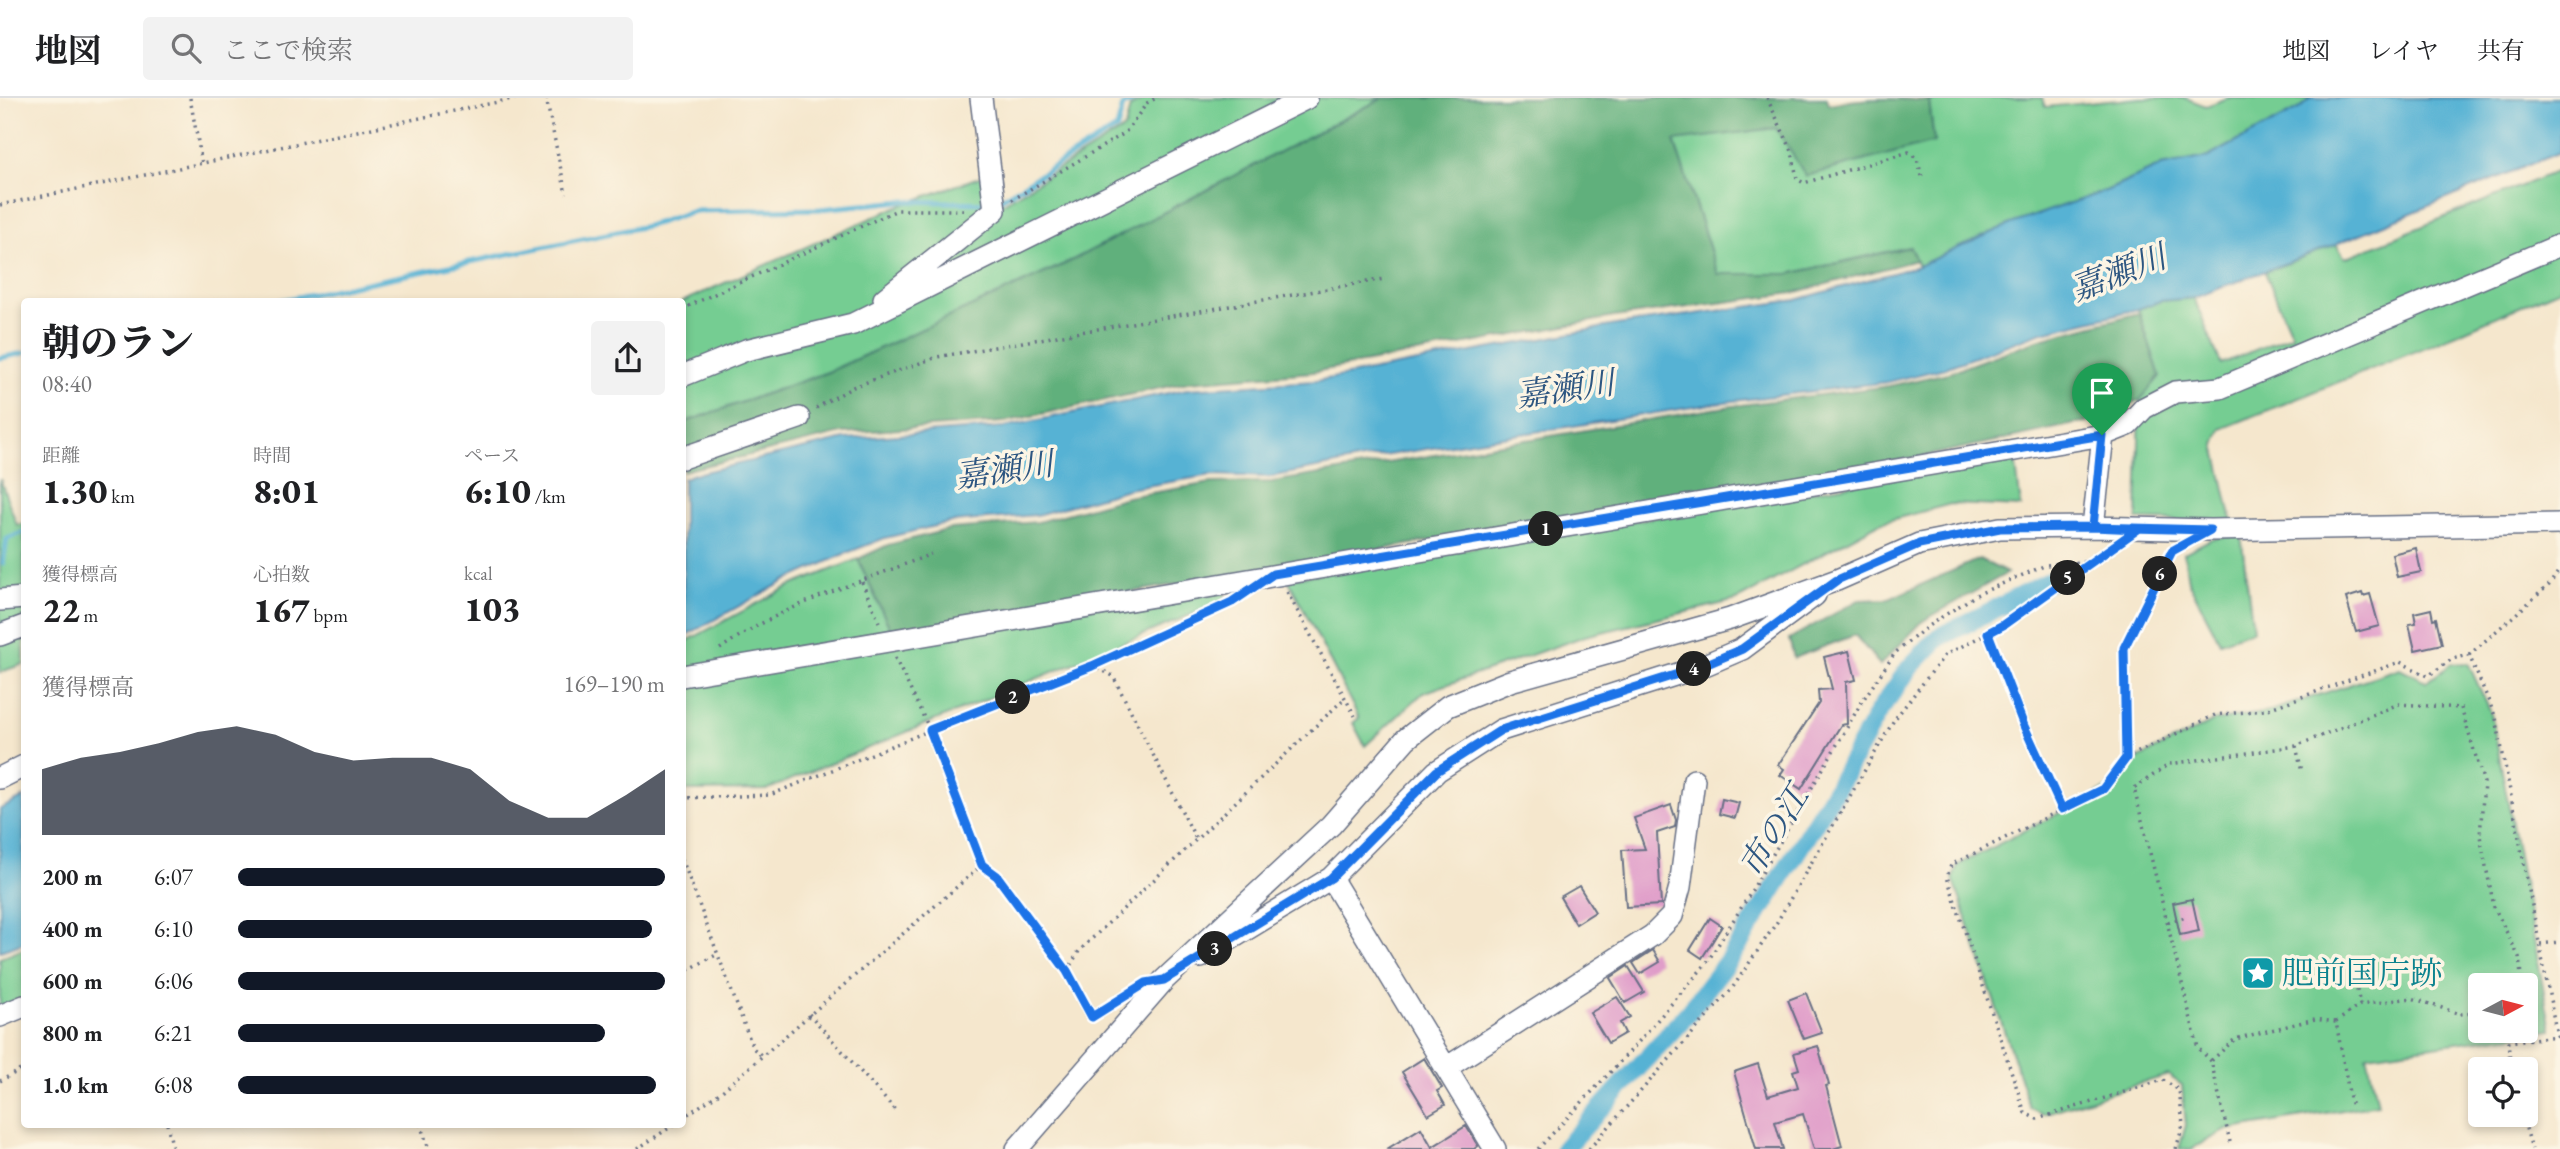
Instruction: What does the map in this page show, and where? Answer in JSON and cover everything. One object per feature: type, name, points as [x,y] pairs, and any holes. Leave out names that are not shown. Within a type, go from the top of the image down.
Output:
[{"type":"street","points":[[853,324],[995,210],[981,98]]},
{"type":"street","points":[[686,374],[746,351],[853,324],[1307,98]]},
{"type":"street","points":[[686,675],[2102,435],[2128,425],[2144,408],[2175,392],[2220,388],[2560,245]]},
{"type":"street","points":[[686,457],[799,418]]},
{"type":"street","points":[[2093,527],[2102,435]]},
{"type":"street","points":[[1017,1149],[1164,980],[1331,825],[1406,739],[1448,706],[1510,681],[1730,619],[1837,580],[1919,544],[2000,528],[2339,529],[2560,524]]},
{"type":"street","points":[[1164,980],[1331,878],[1437,771],[1501,730],[1700,667],[1742,649],[1837,580]]},
{"type":"street","points":[[0,600],[21,598]]},
{"type":"street","points":[[0,635],[21,627]]},
{"type":"street","points":[[0,778],[21,768]]},
{"type":"street","points":[[1446,1068],[1653,935],[1672,916],[1680,887],[1694,780]]},
{"type":"street","points":[[1331,878],[1495,1149]]},
{"type":"street","points":[[0,1016],[21,1007]]},
{"type":"path","points":[[190,98],[202,164]]},
{"type":"path","points":[[0,205],[517,98]]},
{"type":"path","points":[[546,98],[566,194]]},
{"type":"path","points":[[686,307],[897,210],[995,210],[1125,133],[1147,103],[1156,98]]},
{"type":"path","points":[[1767,98],[1792,151],[1797,179],[1804,183],[1909,152],[1917,159],[1922,176]]},
{"type":"path","points":[[799,418],[853,387],[937,357],[1384,279]]},
{"type":"path","points":[[1589,1149],[1731,990],[1777,922],[1894,720],[1945,655],[2003,625],[2138,529]]},
{"type":"path","points":[[2126,758],[2124,648],[2172,551],[2181,545]]},
{"type":"path","points":[[713,654],[742,634],[813,599],[931,554]]},
{"type":"path","points":[[1538,1149],[1634,1047],[1706,964],[1863,700],[1895,653],[1928,626],[1976,594],[2046,565],[2091,561]]},
{"type":"path","points":[[2176,1149],[2183,1125],[2179,1090],[2164,1080],[2037,1119],[2025,1113],[1947,877],[1951,865],[2103,789],[2126,758],[2216,715],[2265,710],[2400,662],[2428,676],[2452,659],[2469,655],[2549,585],[2560,569]]},
{"type":"path","points":[[1273,574],[1282,583],[1355,716]]},
{"type":"path","points":[[686,798],[770,795],[1092,666],[1232,602]]},
{"type":"path","points":[[1988,633],[2024,726],[2062,809]]},
{"type":"path","points":[[2469,655],[2496,718],[2557,1036],[2508,1042],[2510,1057]]},
{"type":"path","points":[[1092,666],[1113,676],[1196,839]]},
{"type":"path","points":[[1067,971],[1079,951],[1345,698]]},
{"type":"path","points":[[2230,1142],[2211,1061],[2198,1048],[2134,788],[2170,764],[2296,746],[2399,704],[2461,708],[2484,783],[2480,836],[2494,907],[2519,957],[2521,973]]},
{"type":"path","points":[[930,730],[982,865],[997,876],[1067,971],[1092,1017],[1124,996]]},
{"type":"path","points":[[2296,746],[2302,772]]},
{"type":"path","points":[[686,1115],[721,1092],[763,1057],[982,865]]},
{"type":"path","points":[[686,870],[753,1048],[763,1057]]},
{"type":"path","points":[[2167,922],[2186,917]]},
{"type":"path","points":[[2540,944],[2560,942]]},
{"type":"path","points":[[686,971],[718,954]]},
{"type":"path","points":[[2357,990],[2360,1005]]},
{"type":"path","points":[[2211,1061],[2235,1039],[2315,1019],[2336,1022],[2360,1005],[2412,999],[2460,1014],[2468,1014]]},
{"type":"path","points":[[809,1014],[895,1111]]},
{"type":"path","points":[[2336,1022],[2352,1109]]},
{"type":"path","points":[[0,1081],[21,1070]]},
{"type":"path","points":[[2526,1127],[2532,1149]]},
{"type":"path","points":[[168,1128],[173,1149]]},
{"type":"path","points":[[421,1128],[429,1149]]},
{"type":"path","points":[[637,1149],[669,1128]]},
{"type":"green space","points":[[1148,98],[1383,98],[1069,262],[828,372],[686,422],[686,300],[896,207],[982,176],[1002,204],[1125,128],[1130,107]]},
{"type":"green space","points":[[1383,98],[1827,98],[1829,104],[1879,99],[1929,101],[1934,142],[1806,176],[1776,128],[1674,141],[1718,274],[1789,274],[1910,247],[1916,260],[1793,293],[1614,317],[1313,372],[1188,382],[1004,422],[842,433],[686,470],[686,422],[828,372],[1069,262]]},
{"type":"green space","points":[[1946,98],[2042,98],[2045,107],[2141,98],[2185,98],[2206,106],[2228,98],[2312,98],[2299,109],[2208,157],[2161,166],[2108,190],[2011,224],[1918,266],[1909,247],[1789,274],[1718,274],[1674,140],[1776,128],[1934,142],[1929,101]]},
{"type":"green space","points":[[2560,170],[2560,289],[2431,345],[2221,429],[2215,445],[2232,521],[2137,520],[2140,400],[2160,376],[2138,309],[2160,301],[2194,298],[2221,364],[2292,335],[2265,272],[2336,244],[2345,258]]},
{"type":"green space","points":[[2139,313],[2160,376],[2140,400],[2094,420],[1925,456],[892,633],[858,559],[888,545],[951,529],[1038,522],[1127,497],[1211,483],[1272,482],[1725,407],[1889,386],[1948,373],[2040,339]]},
{"type":"green space","points":[[2015,457],[2021,507],[1951,504],[1879,523],[1737,600],[1585,636],[1423,693],[1365,746],[1353,723],[1359,718],[1288,579]]},
{"type":"green space","points":[[0,479],[17,525],[21,524],[21,665],[0,672]]},
{"type":"green space","points":[[2241,535],[2253,630],[2220,642],[2188,581],[2184,553],[2213,538]]},
{"type":"green space","points":[[858,559],[892,633],[1222,588],[1227,600],[766,790],[686,791],[686,641],[788,587]]},
{"type":"green space","points":[[1979,559],[2007,573],[1923,621],[1880,665],[1855,635],[1794,658],[1789,639],[1859,600],[1889,599]]},
{"type":"green space","points":[[2468,663],[2491,713],[2551,1030],[2538,1032],[2538,973],[2468,973],[2468,1041],[2367,1055],[2378,1104],[2227,1130],[2191,1149],[2179,1149],[2186,1125],[2182,1085],[2168,1075],[2043,1114],[2030,1108],[1953,878],[1958,865],[2108,788],[2125,765],[2214,721],[2267,712],[2400,668],[2427,682],[2451,664]]},
{"type":"green space","points":[[21,950],[21,1000],[0,1009],[0,958]]},
{"type":"water","name":"嘉瀬川","points":[[2312,98],[2560,98],[2560,152],[2336,244],[2194,298],[2160,301],[2138,309],[2039,333],[1945,368],[1888,382],[1725,402],[1363,459],[1270,477],[1212,475],[1128,489],[1037,515],[952,522],[885,538],[849,552],[787,580],[686,635],[686,478],[691,475],[845,439],[1005,427],[1187,389],[1316,381],[1616,325],[1796,300],[1918,266],[2011,224],[2108,190],[2161,166],[2208,157],[2299,109]]},
{"type":"water","points":[[21,798],[21,944],[0,951],[0,809]]},
{"type":"building","points":[[2416,548],[2421,572],[2397,577],[2392,554]]},
{"type":"building","points":[[2362,593],[2363,596],[2370,594],[2379,626],[2356,632],[2346,598]]},
{"type":"building","points":[[2431,609],[2442,644],[2415,650],[2409,624],[2416,623],[2414,613]]},
{"type":"building","points":[[1849,651],[1856,680],[1846,682],[1847,724],[1841,725],[1801,789],[1780,775],[1784,769],[1778,765],[1819,703],[1818,690],[1832,689],[1824,657]]},
{"type":"building","points":[[1722,799],[1739,803],[1735,818],[1719,814]]},
{"type":"building","points":[[1671,805],[1676,820],[1675,827],[1657,833],[1661,905],[1626,907],[1622,850],[1645,849],[1634,818]]},
{"type":"building","points":[[1579,886],[1595,912],[1576,924],[1560,897]]},
{"type":"building","points":[[2192,899],[2199,931],[2180,935],[2173,903]]},
{"type":"building","points":[[1710,918],[1722,926],[1702,958],[1690,950]]},
{"type":"building","points":[[1653,950],[1660,962],[1640,974],[1633,963]]},
{"type":"building","points":[[1628,966],[1644,992],[1625,1003],[1610,978]]},
{"type":"building","points":[[1806,993],[1822,1033],[1804,1039],[1788,1000]]},
{"type":"building","points":[[1617,997],[1630,1017],[1620,1023],[1625,1033],[1608,1043],[1590,1013]]},
{"type":"building","points":[[1818,1046],[1842,1146],[1814,1149],[1803,1114],[1775,1122],[1783,1149],[1756,1149],[1734,1072],[1758,1064],[1768,1096],[1798,1087],[1793,1071],[1799,1069],[1794,1053]]},
{"type":"building","points":[[1424,1058],[1442,1088],[1437,1091],[1445,1105],[1428,1115],[1402,1072]]},
{"type":"building","points":[[1466,1126],[1478,1146],[1474,1149],[1387,1149],[1421,1128],[1432,1147]]},
{"type":"waterway","points":[[999,200],[1117,128],[1123,106],[1138,98]]},
{"type":"waterway","points":[[293,298],[651,225],[694,211],[820,209],[902,201],[988,203]]},
{"type":"waterway","points":[[0,358],[21,354]]},
{"type":"waterway","points":[[3,563],[7,539],[21,533]]},
{"type":"waterway","name":"市の江","points":[[1564,1149],[1688,1013],[1733,954],[1838,786],[1877,714],[1910,667],[1938,638],[2056,578]]},
{"type":"place","name":"肥前国庁跡","points":[[2258,973]]},
{"type":"route","points":[[2102,435],[2093,527],[2210,530],[2172,551],[2124,648],[2126,758],[2103,789],[2062,809],[2024,726],[1988,633],[2138,529],[2000,528],[1919,544],[1837,580],[1742,649],[1700,667],[1501,730],[1437,771],[1331,878],[1164,980],[1146,983],[1092,1017],[1067,971],[997,876],[982,865],[930,730],[1092,666],[1232,602],[1273,574],[2102,435]]}]
